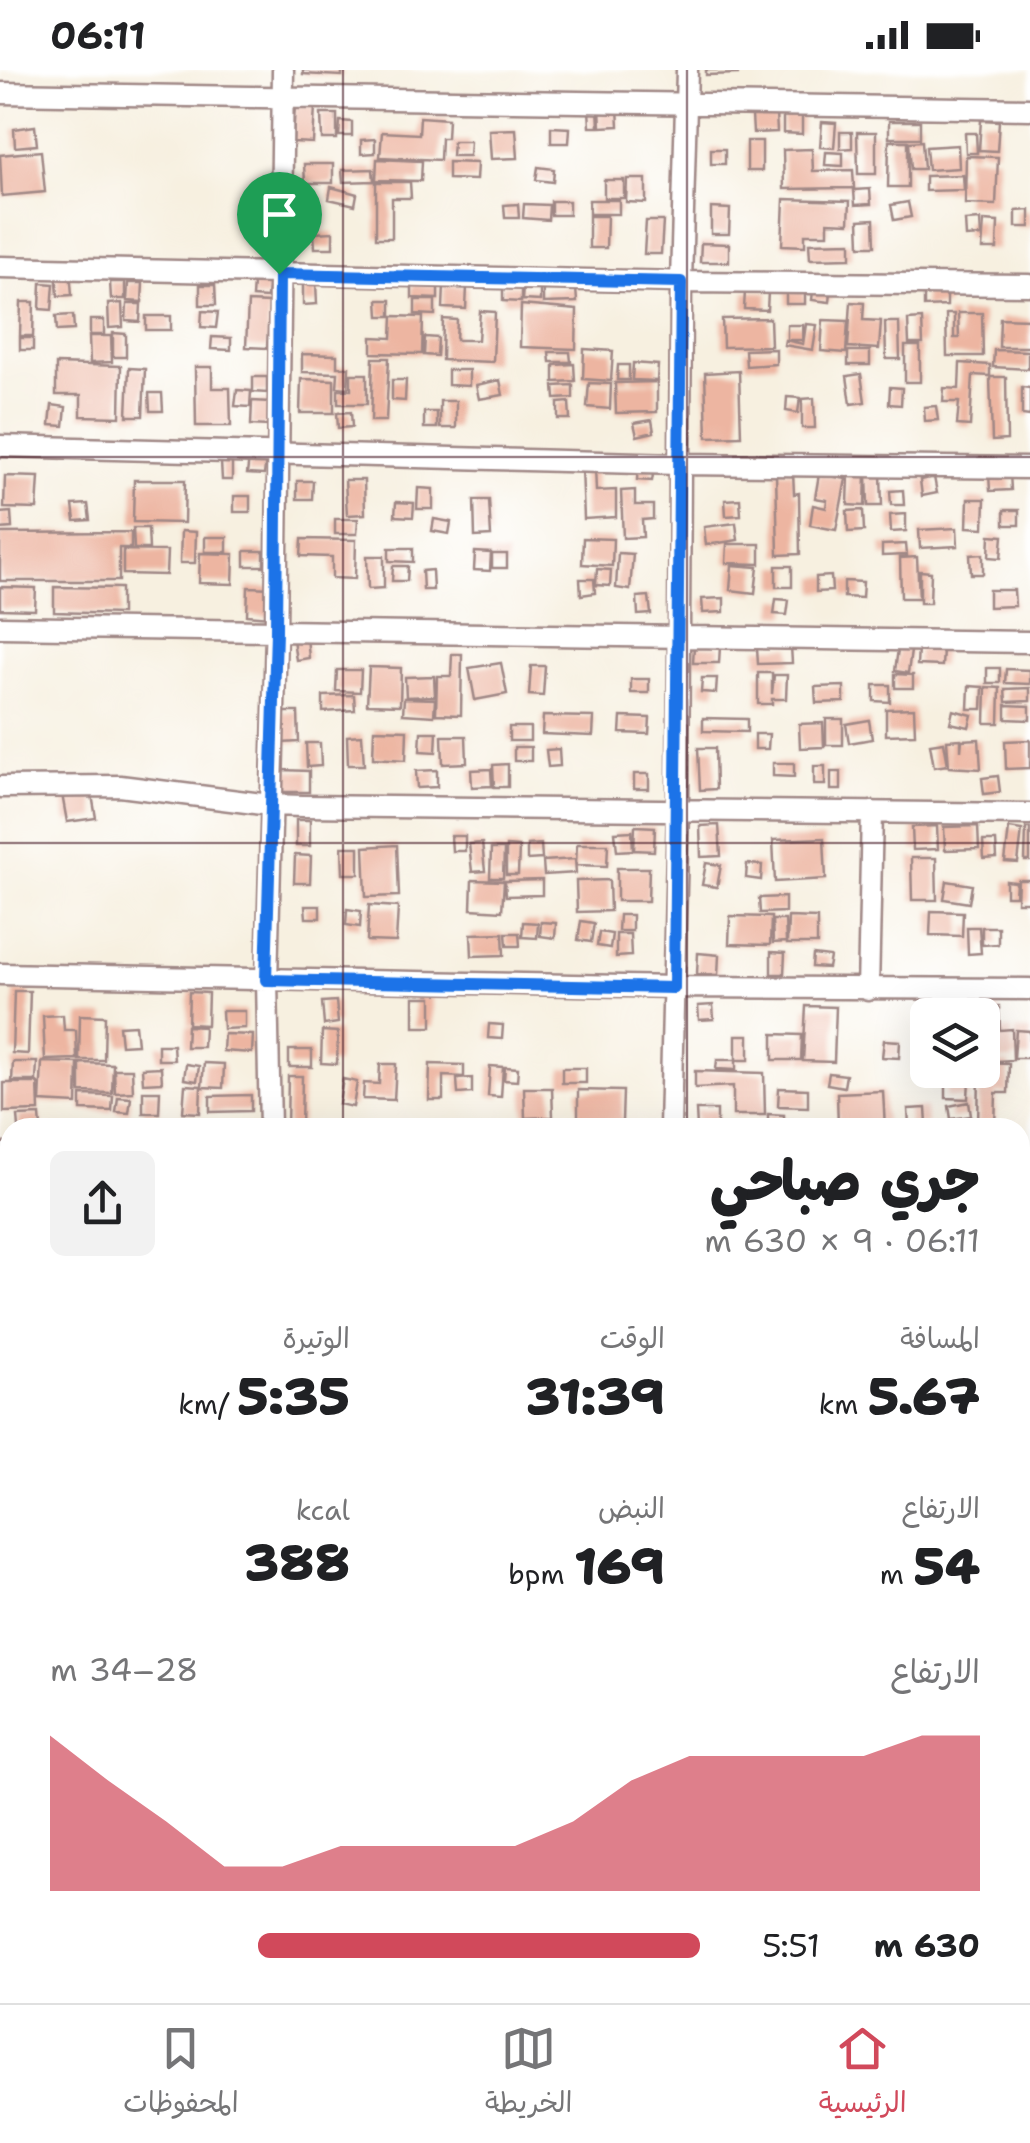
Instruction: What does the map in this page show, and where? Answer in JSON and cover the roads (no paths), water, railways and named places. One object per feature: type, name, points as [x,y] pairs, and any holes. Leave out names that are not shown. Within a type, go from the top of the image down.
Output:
[{"type":"street","points":[[270,1118],[266,980],[276,631],[283,70]]},
{"type":"street","points":[[670,1118],[687,70]]},
{"type":"street","points":[[0,93],[1030,109]]},
{"type":"street","points":[[0,268],[1030,285]]},
{"type":"street","points":[[0,446],[680,464],[1030,468]]},
{"type":"street","points":[[0,627],[1030,642]]},
{"type":"street","points":[[0,787],[120,786],[270,804],[1030,814]]},
{"type":"street","points":[[868,990],[872,812]]},
{"type":"street","points":[[0,974],[674,988],[1030,989]]}]
